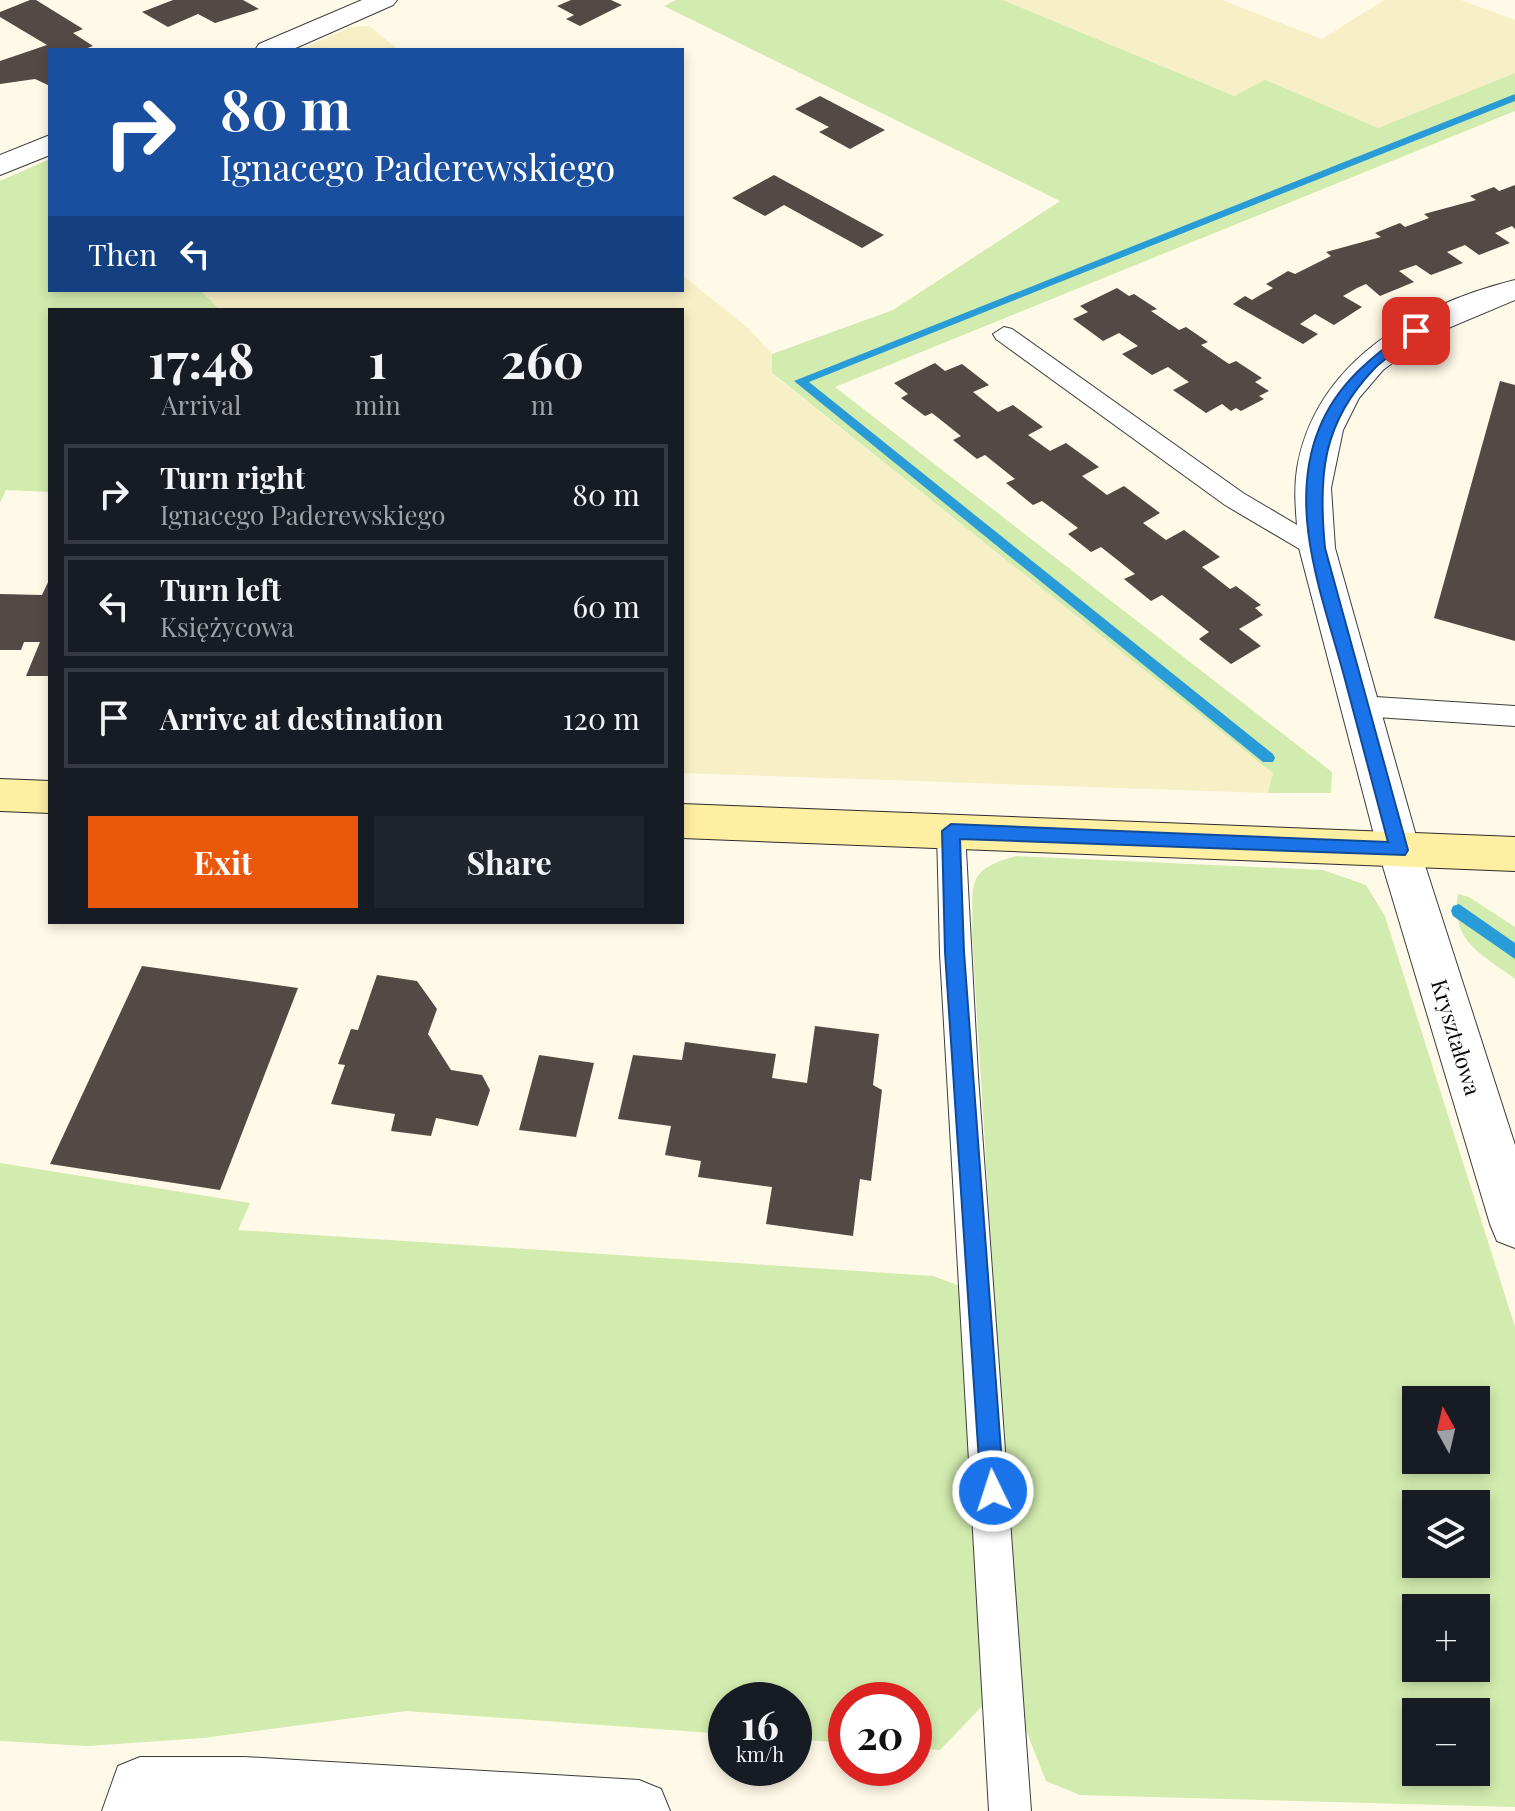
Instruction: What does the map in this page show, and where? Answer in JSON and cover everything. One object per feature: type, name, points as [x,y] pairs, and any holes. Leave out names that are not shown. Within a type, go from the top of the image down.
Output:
[{"type":"street","points":[[273,48],[384,0]]},
{"type":"street","points":[[0,166],[48,145]]},
{"type":"street","name":"Kryształowa","points":[[1515,289],[1401,338],[1345,392],[1326,429],[1315,466],[1317,548],[1399,850],[1500,1128],[1515,1224]]},
{"type":"street","points":[[0,795],[48,797]]},
{"type":"street","points":[[684,821],[1515,854]]},
{"type":"street","points":[[133,1811],[140,1788],[185,1788],[639,1811]]},
{"type":"lane","points":[[1004,334],[1234,499],[1317,548]]},
{"type":"lane","points":[[1360,706],[1515,716]]},
{"type":"lane","points":[[951,831],[954,952],[1001,1601],[1010,1811]]},
{"type":"shaded area","points":[[1003,0],[1222,0],[1322,39],[1384,0],[1461,0],[1515,20],[1515,73],[1378,128],[1265,81],[1234,96]]},
{"type":"shaded area","points":[[369,26],[396,48],[304,48],[351,27]]},
{"type":"shaded area","points":[[684,277],[748,328],[772,354],[772,374],[1274,773],[1268,793],[684,773],[684,308],[218,308],[202,292],[684,292]]},
{"type":"green space","points":[[676,0],[1003,0],[1234,96],[1265,80],[1378,128],[1515,73],[1515,111],[835,387],[1332,772],[1331,793],[1268,793],[1273,773],[772,373],[772,354],[893,310],[1060,201],[664,6]]},
{"type":"green space","points":[[48,160],[48,292],[202,292],[218,308],[48,308],[48,492],[6,490],[0,503],[0,181]]},
{"type":"green space","points":[[1016,856],[1323,870],[1366,885],[1385,916],[1515,1327],[1515,1807],[1080,1795],[1046,1781],[1020,1715],[972,933],[975,882],[987,867]]},
{"type":"green space","points":[[1458,894],[1469,897],[1515,927],[1515,979],[1480,953],[1464,935],[1459,924]]},
{"type":"green space","points":[[0,1163],[250,1203],[238,1230],[933,1276],[960,1286],[989,1699],[940,1750],[932,1749],[932,1682],[828,1682],[828,1742],[812,1740],[812,1682],[708,1682],[708,1733],[406,1711],[203,1738],[88,1746],[0,1741]]},
{"type":"building","points":[[36,0],[83,29],[73,33],[93,46],[48,48],[48,85],[35,79],[0,84],[0,61],[47,45],[0,17],[0,12]]},
{"type":"building","points":[[173,0],[243,0],[259,9],[215,23],[198,14],[168,27],[142,12]]},
{"type":"building","points":[[571,0],[611,0],[622,5],[580,26],[566,19],[574,15],[557,6]]},
{"type":"building","points":[[820,96],[885,130],[850,149],[819,132],[829,127],[795,109]]},
{"type":"building","points":[[774,175],[884,235],[862,248],[784,205],[765,216],[732,198]]},
{"type":"building","points":[[1515,185],[1515,229],[1512,226],[1495,233],[1510,243],[1479,255],[1465,245],[1447,252],[1463,263],[1431,275],[1416,265],[1399,271],[1414,282],[1380,296],[1366,284],[1357,288],[1343,296],[1362,307],[1334,325],[1315,314],[1300,324],[1318,334],[1303,344],[1233,304],[1245,296],[1252,300],[1273,288],[1266,284],[1288,271],[1295,274],[1331,256],[1326,252],[1381,237],[1375,233],[1400,223],[1405,227],[1429,218],[1424,214],[1476,200],[1470,196],[1494,187],[1499,191]]},
{"type":"building","points":[[1117,288],[1129,296],[1134,294],[1157,309],[1151,311],[1179,330],[1186,327],[1208,342],[1201,345],[1229,364],[1236,361],[1262,378],[1255,382],[1269,391],[1259,396],[1264,399],[1241,411],[1236,408],[1231,411],[1222,404],[1206,413],[1173,390],[1189,382],[1168,367],[1152,375],[1122,354],[1138,346],[1119,333],[1103,341],[1073,319],[1088,312],[1080,306]]},
{"type":"building","points":[[935,363],[945,371],[962,364],[989,385],[973,392],[998,412],[1013,405],[1043,427],[1028,435],[1050,451],[1066,443],[1099,467],[1082,476],[1107,495],[1124,486],[1160,513],[1143,523],[1166,540],[1184,530],[1220,557],[1202,567],[1230,589],[1236,586],[1261,605],[1255,608],[1263,615],[1239,629],[1261,646],[1231,664],[1199,639],[1209,632],[1162,595],[1151,601],[1124,579],[1135,574],[1101,547],[1091,552],[1068,534],[1078,528],[1042,501],[1033,505],[1006,483],[1015,479],[985,455],[977,459],[953,440],[961,436],[932,413],[925,416],[901,398],[908,394],[894,383]]},
{"type":"building","points":[[1500,381],[1515,385],[1515,641],[1434,618]]},
{"type":"building","points":[[48,582],[48,676],[26,676],[40,642],[24,642],[21,650],[0,650],[0,594],[42,595]]},
{"type":"building","points":[[142,966],[298,988],[220,1190],[50,1164]]},
{"type":"building","points":[[377,975],[417,981],[437,1009],[428,1034],[451,1070],[482,1075],[490,1090],[478,1126],[436,1118],[431,1136],[391,1131],[395,1114],[331,1104],[345,1065],[338,1064],[351,1029],[358,1030]]},
{"type":"building","points":[[815,1026],[879,1034],[873,1085],[882,1090],[871,1181],[860,1179],[853,1236],[766,1224],[772,1187],[698,1177],[701,1161],[665,1155],[671,1126],[618,1119],[633,1055],[682,1060],[685,1042],[776,1054],[772,1078],[807,1083]]},
{"type":"building","points":[[539,1055],[594,1063],[576,1137],[519,1130]]},
{"type":"waterway","points":[[1268,758],[800,381],[1515,97]]},
{"type":"waterway","points":[[1459,911],[1515,952]]},
{"type":"route","points":[[993,1491],[954,952],[951,831],[1399,850],[1317,548],[1315,466],[1326,429],[1345,392],[1401,338],[1416,331]]}]
